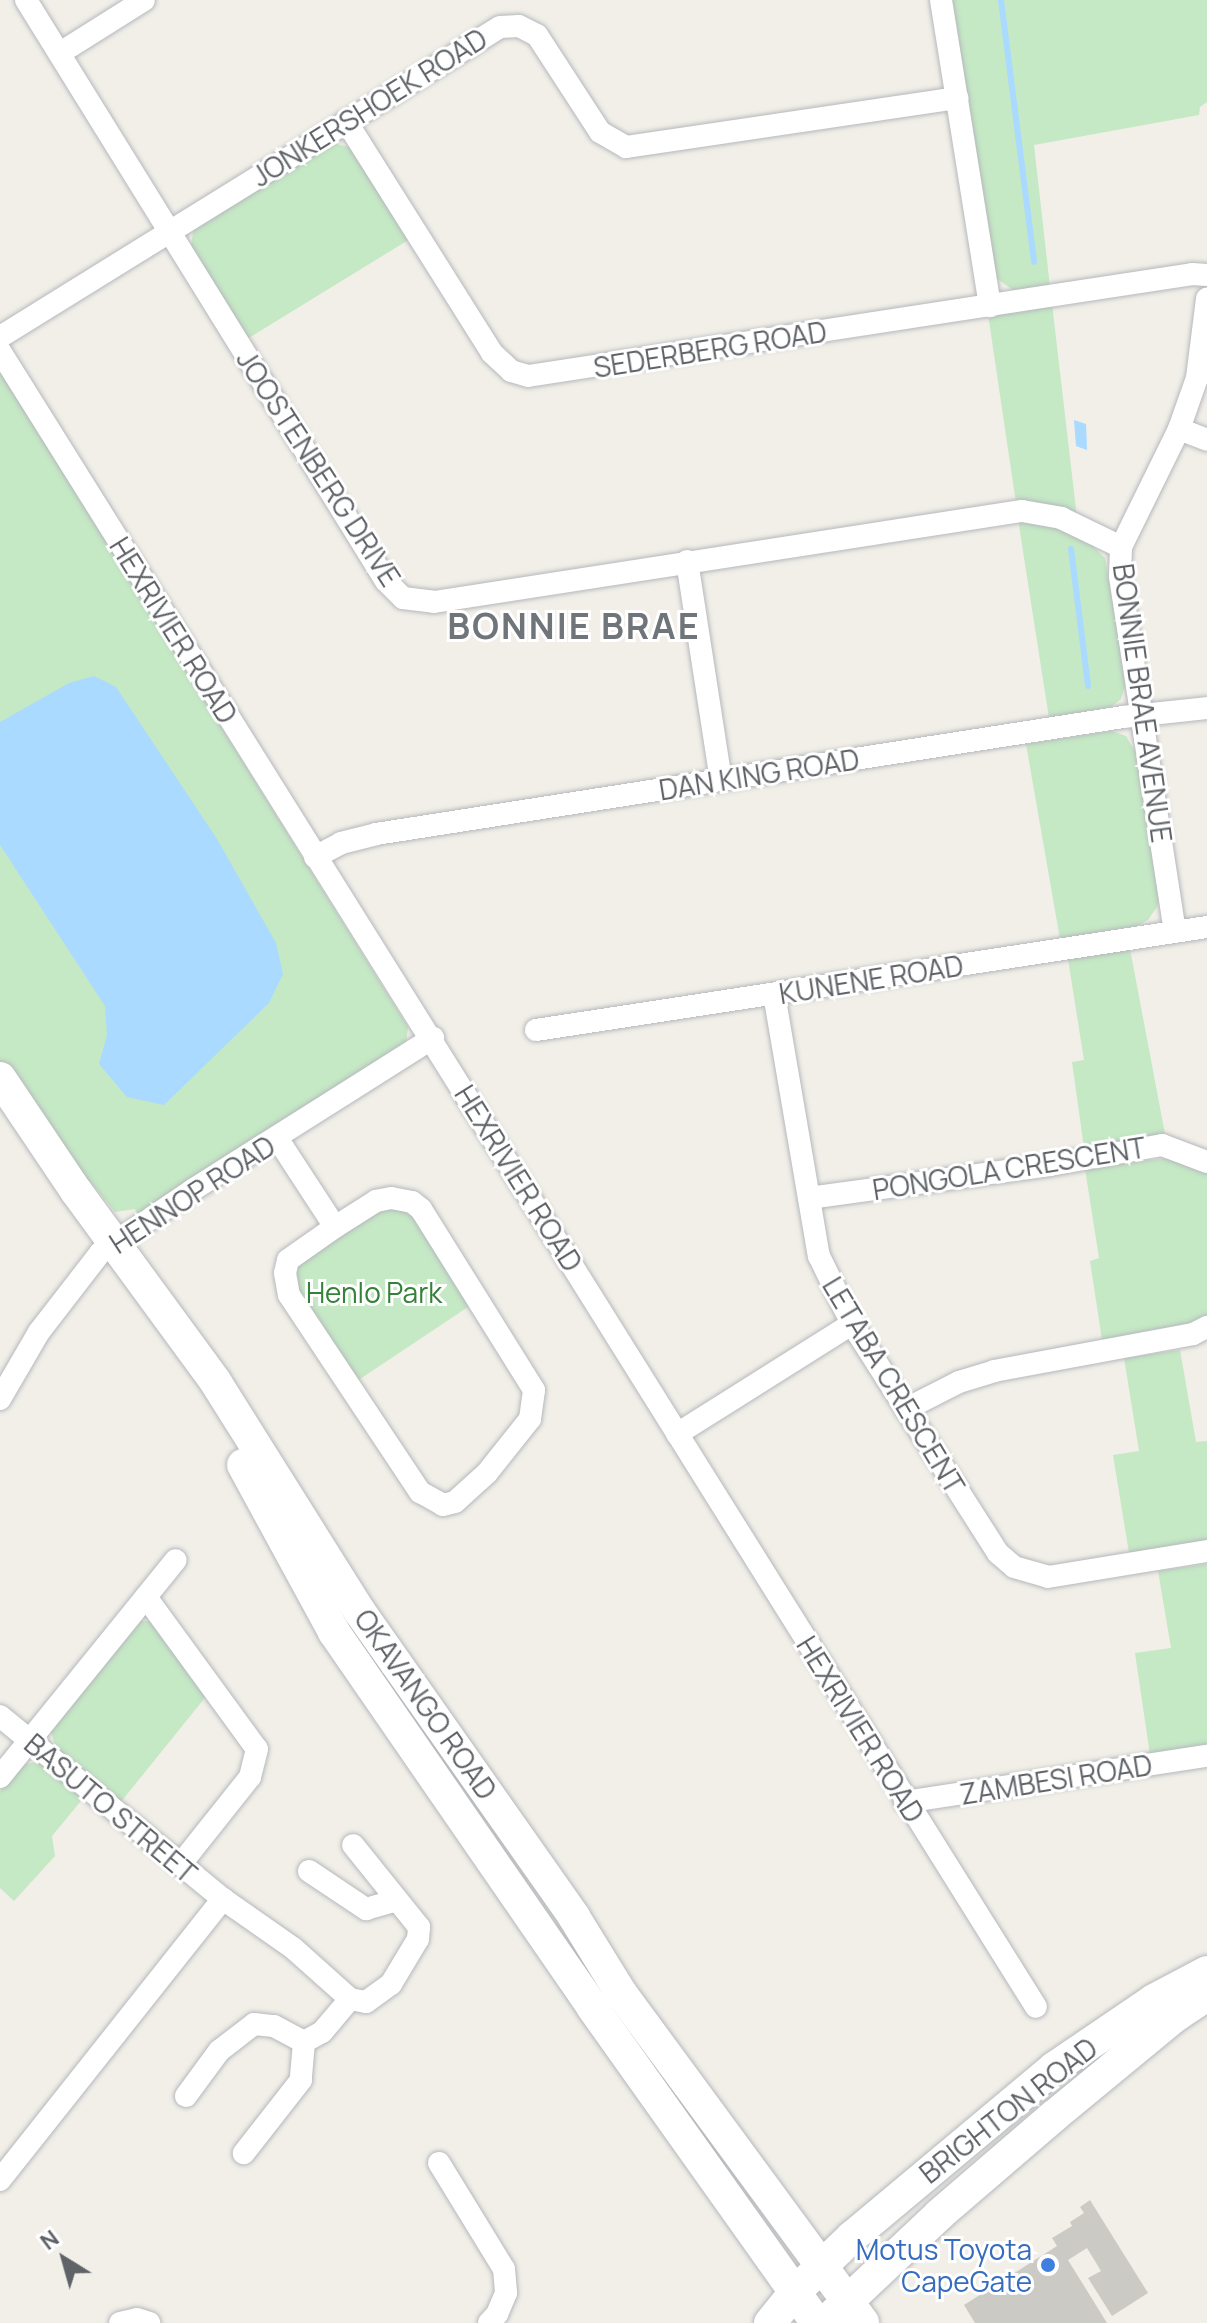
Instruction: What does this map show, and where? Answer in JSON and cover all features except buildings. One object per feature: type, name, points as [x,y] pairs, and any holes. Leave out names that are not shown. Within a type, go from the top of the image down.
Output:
[{"type":"main road","name":"OKAVANGO ROAD","points":[[0,1078],[204,1399],[334,1632],[593,2008],[817,2323]]},
{"type":"main road","name":"OKAVANGO ROAD","points":[[0,1106],[215,1381],[360,1612],[574,1917],[621,1993],[822,2266],[845,2316]]},
{"type":"main road","name":"BRIGHTON ROAD","points":[[770,2323],[822,2266],[955,2148],[1054,2068],[1154,2000],[1207,1972]]},
{"type":"main road","name":"BRIGHTON ROAD","points":[[845,2316],[940,2214],[1174,2017],[1207,1995]]},
{"type":"street","name":"JOOSTENBERG DRIVE","points":[[26,0],[386,581],[403,598],[434,602],[1022,511],[1061,518],[1121,547]]},
{"type":"street","points":[[60,53],[144,0]]},
{"type":"street","points":[[941,0],[990,306]]},
{"type":"street","name":"JONKERSHOEK ROAD","points":[[0,337],[491,30],[510,26],[529,30],[544,42],[600,132],[626,147],[957,98]]},
{"type":"street","name":"SEDERBERG ROAD","points":[[346,121],[492,353],[504,366],[519,374],[536,376],[1207,275]]},
{"type":"street","name":"BONNIE BRAE AVENUE","points":[[1175,932],[1120,576],[1121,547],[1179,429],[1197,378],[1207,299]]},
{"type":"street","name":"HEXRIVIER ROAD","points":[[0,351],[315,857],[433,1038],[905,1802],[1036,2007]]},
{"type":"street","points":[[1179,429],[1207,440]]},
{"type":"street","points":[[687,561],[721,780]]},
{"type":"street","name":"DAN KING ROAD","points":[[315,857],[341,843],[376,834],[1142,715],[1207,708]]},
{"type":"street","name":"KUNENE ROAD","points":[[536,1030],[1207,927]]},
{"type":"street","name":"LETABA CRESCENT","points":[[774,994],[819,1256],[852,1324],[998,1553],[1014,1567],[1048,1577],[1207,1551]]},
{"type":"street","name":"HENNOP ROAD","points":[[0,1399],[39,1332],[108,1248],[433,1038]]},
{"type":"street","points":[[277,1138],[335,1227]]},
{"type":"street","name":"PONGOLA CRESCENT","points":[[809,1198],[1050,1165],[1162,1145],[1207,1162]]},
{"type":"street","points":[[391,1198],[412,1202],[421,1209],[534,1390],[530,1419],[478,1484],[455,1502],[443,1505],[420,1492],[289,1295],[285,1273],[288,1260],[335,1227],[376,1201],[391,1198]]},
{"type":"street","points":[[677,1434],[852,1324]]},
{"type":"street","points":[[906,1409],[959,1382],[994,1371],[1193,1334],[1207,1327]]},
{"type":"street","points":[[0,1777],[176,1560]]},
{"type":"street","points":[[146,1597],[257,1749],[250,1777],[180,1865]]},
{"type":"street","name":"BASUTO STREET","points":[[0,1716],[180,1865],[293,1948],[350,1999]]},
{"type":"street","name":"ZAMBESI ROAD","points":[[905,1802],[1207,1756]]},
{"type":"street","points":[[304,2042],[322,2032],[350,1999],[366,2002],[391,1984],[416,1946],[419,1927],[353,1845]]},
{"type":"street","points":[[309,1871],[366,1909],[397,1900]]},
{"type":"street","points":[[0,2180],[223,1899]]},
{"type":"street","points":[[186,2096],[219,2051],[254,2024],[274,2026],[304,2042]]},
{"type":"street","points":[[244,2153],[301,2080],[304,2042]]},
{"type":"street","points":[[439,2163],[504,2269],[506,2293],[497,2314],[489,2323]]},
{"type":"street","points":[[120,2323],[137,2319],[149,2323]]},
{"type":"green space","points":[[950,0],[1207,0],[1207,102],[1200,107],[1199,115],[1034,145],[1050,287],[1013,290],[996,278]]},
{"type":"green space","points":[[333,143],[352,148],[410,239],[247,339],[191,246],[193,232],[196,226]]},
{"type":"green space","points":[[1052,304],[1077,518],[1016,503],[988,314]]},
{"type":"green space","points":[[0,371],[408,1027],[406,1044],[139,1216],[135,1209],[115,1212],[90,1181],[83,1185],[0,1069]]},
{"type":"green space","points":[[1018,519],[1040,520],[1093,546],[1105,558],[1126,682],[1121,699],[1111,707],[1049,718]]},
{"type":"green space","points":[[1112,731],[1126,736],[1137,755],[1159,898],[1157,907],[1148,920],[1137,926],[1060,939],[1026,744]]},
{"type":"green space","points":[[1130,949],[1165,1134],[1084,1148],[1072,1062],[1084,1060],[1068,959]]},
{"type":"green space","points":[[1133,1158],[1139,1161],[1174,1158],[1207,1173],[1207,1317],[1188,1326],[1102,1340],[1090,1261],[1099,1258],[1085,1169]]},
{"type":"green space","name":"Henlo Park","points":[[392,1209],[406,1212],[417,1221],[471,1305],[354,1383],[296,1294],[293,1275],[299,1263],[379,1212]]},
{"type":"green space","points":[[1180,1350],[1196,1442],[1207,1441],[1207,1541],[1129,1553],[1113,1455],[1139,1451],[1124,1358]]},
{"type":"green space","points":[[1207,1564],[1207,1747],[1150,1755],[1135,1653],[1171,1648],[1158,1571]]},
{"type":"green space","points":[[141,1621],[151,1621],[208,1694],[120,1803],[57,1751],[51,1732]]},
{"type":"green space","points":[[38,1762],[85,1796],[52,1836],[55,1856],[14,1901],[0,1888],[0,1791],[24,1764]]},
{"type":"water","points":[[1074,420],[1086,424],[1087,450],[1076,446]]},
{"type":"water","points":[[94,676],[116,687],[217,839],[276,943],[283,974],[269,1003],[164,1105],[127,1097],[99,1064],[107,1035],[105,1006],[0,845],[0,722],[69,683]]},
{"type":"waterway","points":[[1001,0],[1034,262]]},
{"type":"waterway","points":[[1071,549],[1088,686]]},
{"type":"place","name":"Motus Toyota CapeGate","points":[[1048,2265]]},
{"type":"district","name":"BONNIE BRAE","points":[[574,626]]}]
